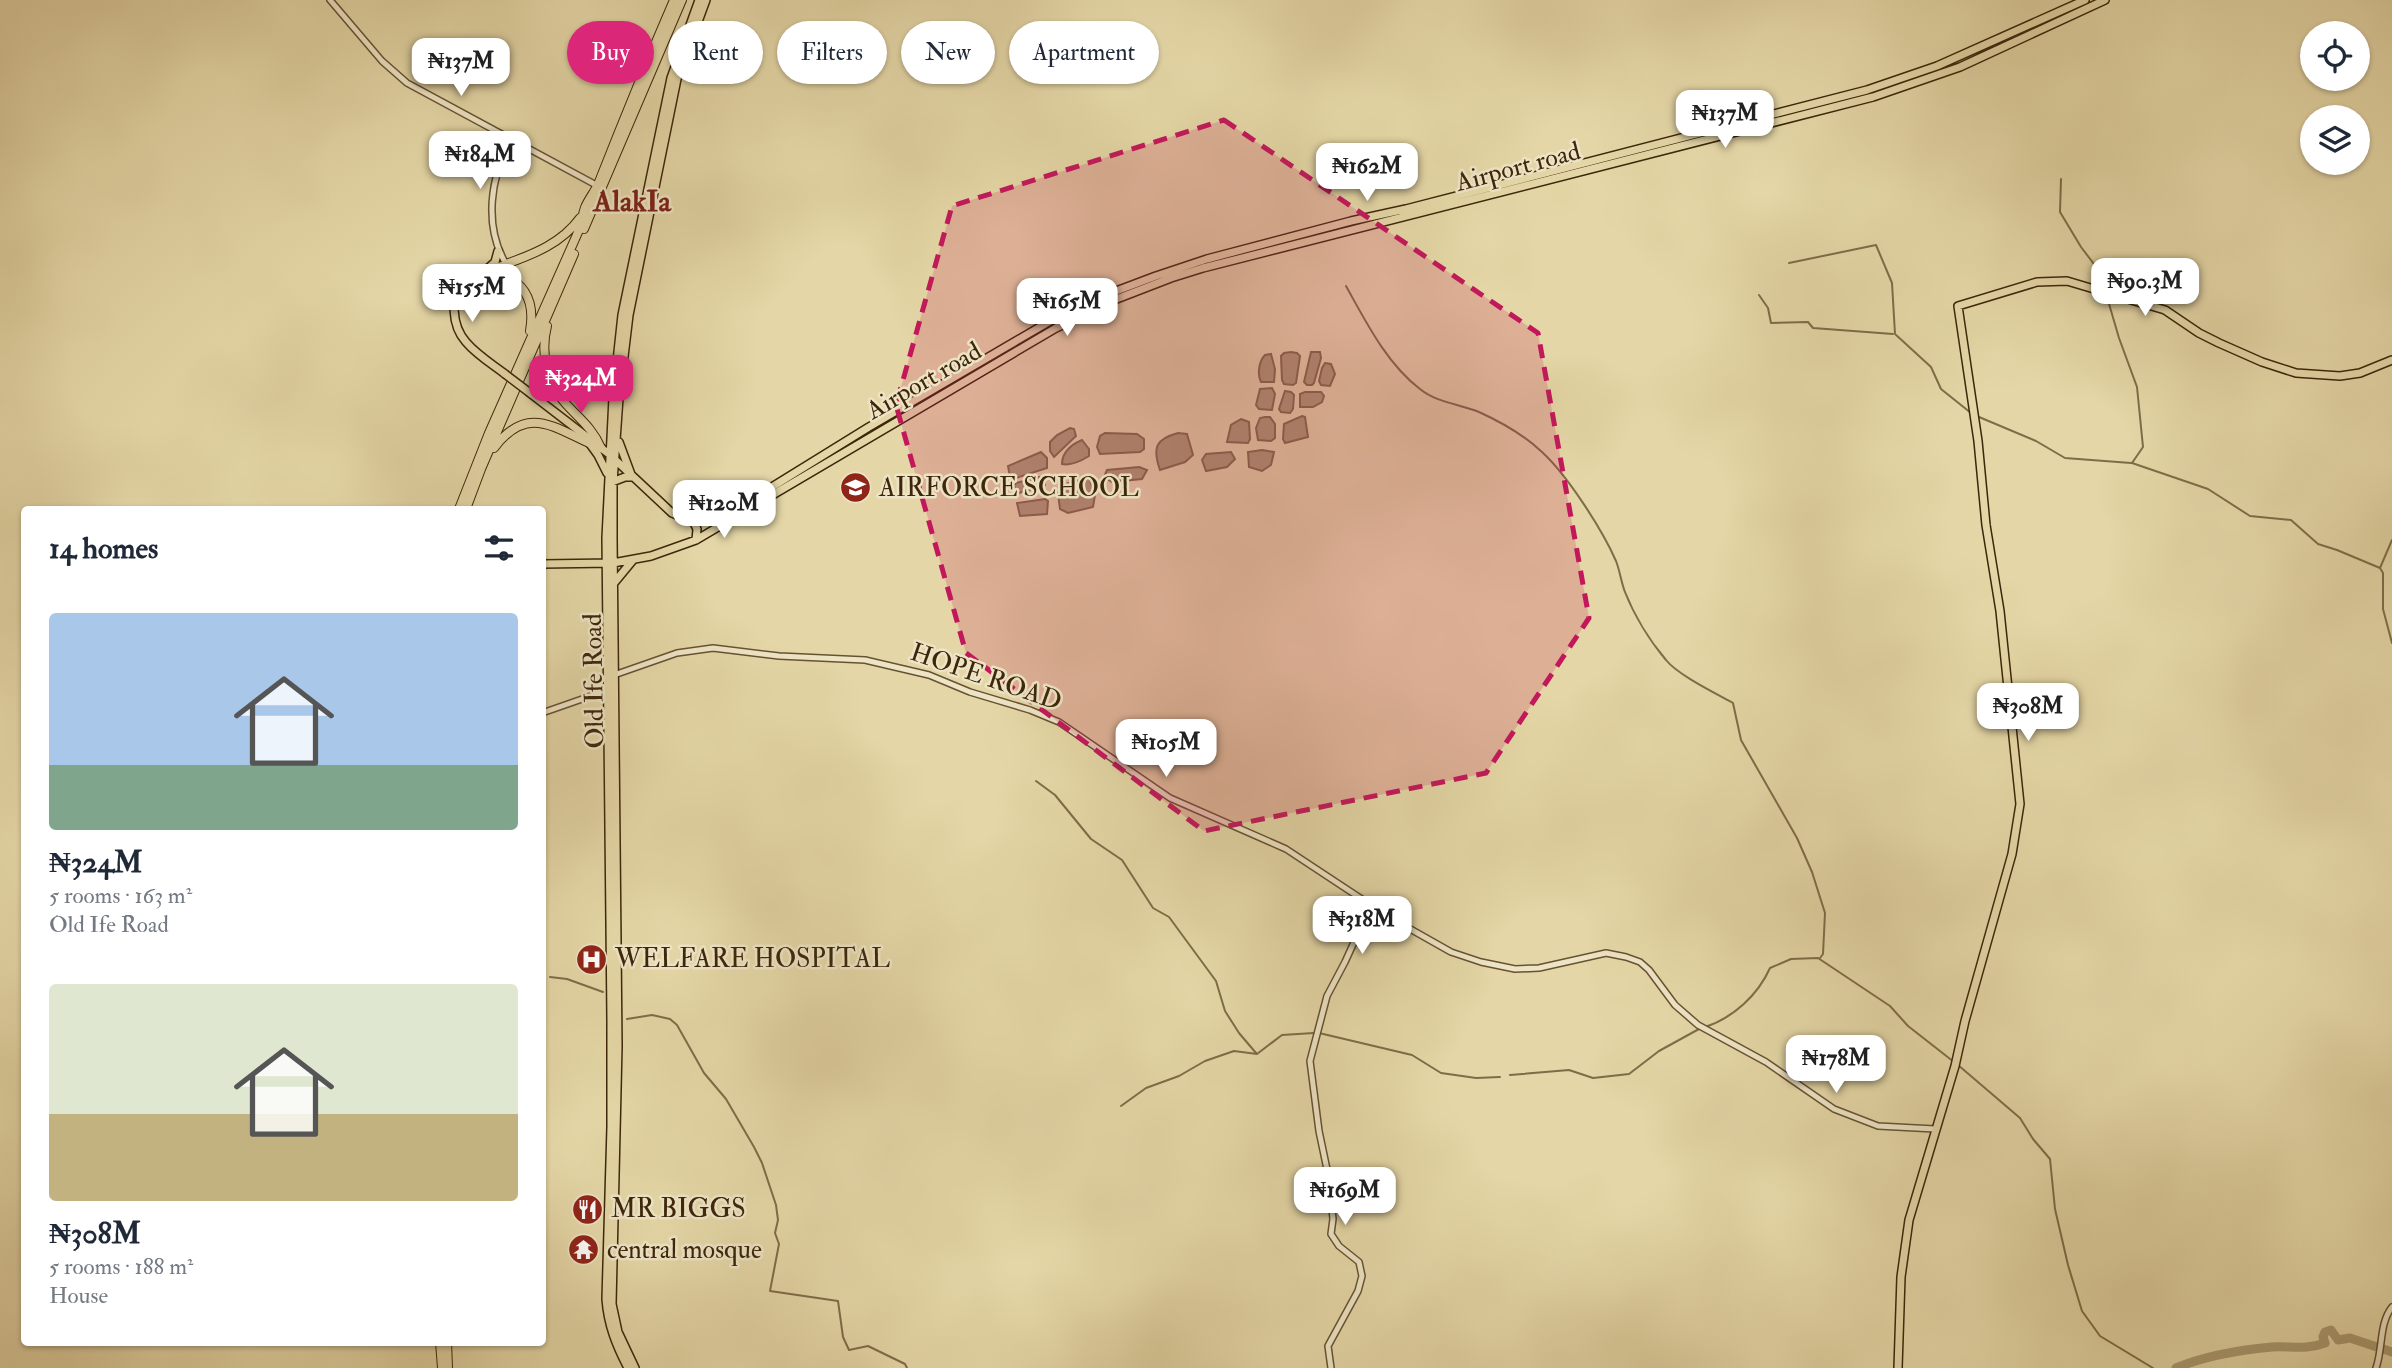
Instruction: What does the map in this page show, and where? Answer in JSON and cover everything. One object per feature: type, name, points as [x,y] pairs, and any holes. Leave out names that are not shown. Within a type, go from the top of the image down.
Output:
[{"type":"highway","points":[[512,278],[506,264],[553,244],[582,216],[591,194],[598,186],[615,137],[674,0]]},
{"type":"highway","points":[[467,506],[682,0]]},
{"type":"highway","points":[[460,506],[583,221],[582,216]]},
{"type":"highway","points":[[488,270],[512,278],[524,289],[532,315],[524,353]]},
{"type":"highway","points":[[556,295],[545,334],[544,353],[549,374],[561,398],[596,435],[601,448]]},
{"type":"highway","points":[[481,469],[505,435],[511,429],[526,423],[550,424],[601,448]]},
{"type":"highway","points":[[440,1346],[442,1368]]},
{"type":"highway","points":[[447,1346],[448,1368]]},
{"type":"main road","name":"Old Ife Road","points":[[635,1368],[622,1343],[613,1315],[614,675],[610,481],[625,337],[670,78],[699,0]]},
{"type":"main road","name":"Old Ife Road","points":[[651,189],[677,79],[706,0]]},
{"type":"main road","name":"Airport road","points":[[2021,33],[2085,0]]},
{"type":"main road","name":"Airport road","points":[[693,521],[716,519],[1056,328],[1147,287],[1246,253],[1733,129],[1867,90],[1937,66],[2105,0]]},
{"type":"main road","points":[[488,270],[495,262],[498,251]]},
{"type":"main road","points":[[506,264],[464,282],[460,289],[454,304],[455,318],[459,332],[466,342],[612,456],[672,513],[693,521],[697,529],[696,540],[651,556],[610,563],[546,564]]},
{"type":"main road","points":[[1898,1368],[1905,1236],[2015,843],[2020,804],[2000,611],[1986,525],[1958,306],[2050,280],[2067,281],[2165,310],[2219,343],[2296,373],[2340,376],[2360,373],[2392,360]]},
{"type":"main road","points":[[596,435],[614,431],[632,477]]},
{"type":"main road","points":[[590,444],[610,481],[632,477]]},
{"type":"main road","name":"Airport road","points":[[696,540],[807,470]]},
{"type":"main road","points":[[613,584],[634,559]]},
{"type":"main road","points":[[588,563],[606,578]]},
{"type":"main road","name":"Old Ife Road","points":[[610,563],[606,578],[614,950]]},
{"type":"main road","name":"Old Ife Road","points":[[613,1166],[607,1316],[611,1334],[628,1368]]},
{"type":"street","points":[[330,0],[397,75],[598,186]]},
{"type":"street","points":[[502,135],[505,152]]},
{"type":"street","points":[[506,264],[498,251],[492,208],[493,189],[505,152],[513,141]]},
{"type":"street","name":"HOPE ROAD","points":[[614,675],[677,653],[713,648],[779,656],[865,660],[929,675],[1059,722],[1170,797],[1290,852],[1371,905],[1451,952],[1498,967],[1533,969],[1606,953],[1640,962],[1679,1009],[1698,1025],[1766,1062],[1840,1112],[1878,1126],[1935,1129]]},
{"type":"street","points":[[546,712],[608,690]]},
{"type":"street","points":[[1331,1368],[1328,1346],[1358,1291],[1362,1276],[1359,1262],[1339,1246],[1331,1234],[1333,1219],[1329,1179],[1311,1081],[1310,1060],[1331,987],[1371,905]]},
{"type":"street","points":[[2376,1368],[2385,1320],[2392,1307]]},
{"type":"highlighted area","points":[[1224,120],[1538,333],[1589,618],[1486,773],[1204,831],[966,653],[896,405],[952,206]]},
{"type":"shaded area","points":[[1291,352],[1300,356],[1296,383],[1293,385],[1284,384],[1282,380],[1281,356]]},
{"type":"shaded area","points":[[1311,352],[1320,352],[1321,358],[1314,383],[1307,385],[1304,382]]},
{"type":"shaded area","points":[[1271,354],[1275,369],[1274,382],[1261,382],[1260,364],[1265,355]]},
{"type":"shaded area","points":[[1325,363],[1331,364],[1335,374],[1330,386],[1321,385],[1319,381]]},
{"type":"shaded area","points":[[1272,388],[1275,394],[1272,410],[1259,409],[1256,405],[1260,389]]},
{"type":"shaded area","points":[[1285,391],[1294,395],[1290,413],[1281,412],[1279,409]]},
{"type":"shaded area","points":[[1321,392],[1324,396],[1322,402],[1313,407],[1300,407],[1300,394]]},
{"type":"shaded area","points":[[1270,417],[1275,424],[1275,438],[1271,441],[1258,440],[1256,428],[1260,418]]},
{"type":"shaded area","points":[[1305,417],[1308,437],[1285,443],[1284,424]]},
{"type":"shaded area","points":[[1241,419],[1249,422],[1248,443],[1227,442],[1231,425]]},
{"type":"shaded area","points":[[1070,428],[1074,429],[1076,436],[1054,457],[1050,451],[1050,442]]},
{"type":"shaded area","points":[[1105,433],[1137,434],[1144,439],[1144,449],[1140,452],[1100,454],[1097,447],[1100,436]]},
{"type":"shaded area","points":[[1178,433],[1187,434],[1193,455],[1185,462],[1160,470],[1156,455],[1158,445],[1165,438]]},
{"type":"shaded area","points":[[1082,440],[1089,449],[1089,456],[1072,464],[1062,464],[1068,449]]},
{"type":"shaded area","points":[[1041,452],[1047,458],[1047,468],[1013,479],[1010,477],[1008,466]]},
{"type":"shaded area","points":[[1231,452],[1235,459],[1227,467],[1206,471],[1202,460],[1206,454]]},
{"type":"shaded area","points":[[1248,452],[1274,452],[1271,465],[1262,471],[1249,467]]},
{"type":"shaded area","points":[[1139,467],[1147,470],[1142,479],[1112,482],[1104,477],[1107,470]]},
{"type":"shaded area","points":[[1039,477],[1044,479],[1045,485],[1019,493],[1016,491],[1016,483]]},
{"type":"shaded area","points":[[1089,477],[1095,495],[1093,507],[1068,513],[1060,509],[1058,494],[1062,485]]},
{"type":"shaded area","points":[[1045,499],[1048,501],[1047,514],[1020,516],[1017,503]]},
{"type":"waterway","points":[[2061,179],[2060,212],[2100,272],[2105,288]]},
{"type":"waterway","points":[[1789,263],[1876,245],[1892,283],[1895,334],[1931,367],[1941,389],[1971,413]]},
{"type":"waterway","points":[[1346,286],[1387,355],[1408,379],[1427,394],[1479,412],[1504,425],[1528,440],[1552,462],[1573,488],[1602,534],[1616,561],[1633,610],[1660,653],[1679,672],[1733,703],[1741,740],[1797,838],[1812,872],[1825,913],[1823,954],[1820,958]]},
{"type":"waterway","points":[[1759,295],[1768,308],[1771,323],[1808,322],[1813,328],[1893,334]]},
{"type":"waterway","points":[[2107,297],[2137,387],[2143,447],[2132,463],[2208,489],[2250,516],[2291,520],[2318,544],[2380,568]]},
{"type":"waterway","points":[[1979,417],[2036,441],[2065,458],[2131,463]]},
{"type":"waterway","points":[[2392,540],[2380,568],[2383,573],[2383,609],[2392,643]]},
{"type":"waterway","points":[[1036,781],[1055,795],[1091,839],[1122,860],[1153,908],[1169,917],[1216,981],[1225,1011],[1256,1053]]},
{"type":"waterway","points":[[1705,1027],[1725,1018],[1744,1004],[1759,987],[1770,968],[1791,959],[1818,958],[1890,1006],[1908,1026],[1954,1062]]},
{"type":"waterway","points":[[550,977],[567,979],[603,992]]},
{"type":"waterway","points":[[627,1019],[652,1015],[670,1019],[677,1025],[704,1073],[726,1099],[754,1147],[776,1205],[778,1220],[775,1233],[779,1244],[770,1291],[838,1301],[843,1337],[849,1350],[868,1346],[905,1364],[907,1368]]},
{"type":"waterway","points":[[1510,1075],[1569,1070],[1593,1078],[1629,1074],[1659,1051],[1699,1029]]},
{"type":"waterway","points":[[1121,1106],[1146,1088],[1179,1076],[1205,1061],[1234,1051],[1257,1054],[1282,1035],[1314,1033]]},
{"type":"waterway","points":[[1319,1033],[1412,1055],[1441,1073],[1476,1078],[1500,1077]]},
{"type":"waterway","points":[[1958,1065],[2020,1118],[2050,1159],[2055,1209],[2082,1311],[2100,1336],[2153,1368]]},
{"type":"waterway","points":[[2176,1368],[2235,1352],[2318,1345],[2325,1343],[2325,1332],[2331,1330],[2338,1340],[2350,1338],[2392,1352]]},
{"type":"place","name":"AIRFORCE SCHOOL","points":[[856,488]]},
{"type":"place","name":"WELFARE HOSPITAL","points":[[592,959]]},
{"type":"place","name":"MR BIGGS","points":[[588,1209]]},
{"type":"place","name":"central mosque","points":[[584,1250]]},
{"type":"district","name":"AlakIa","points":[[632,201]]}]
